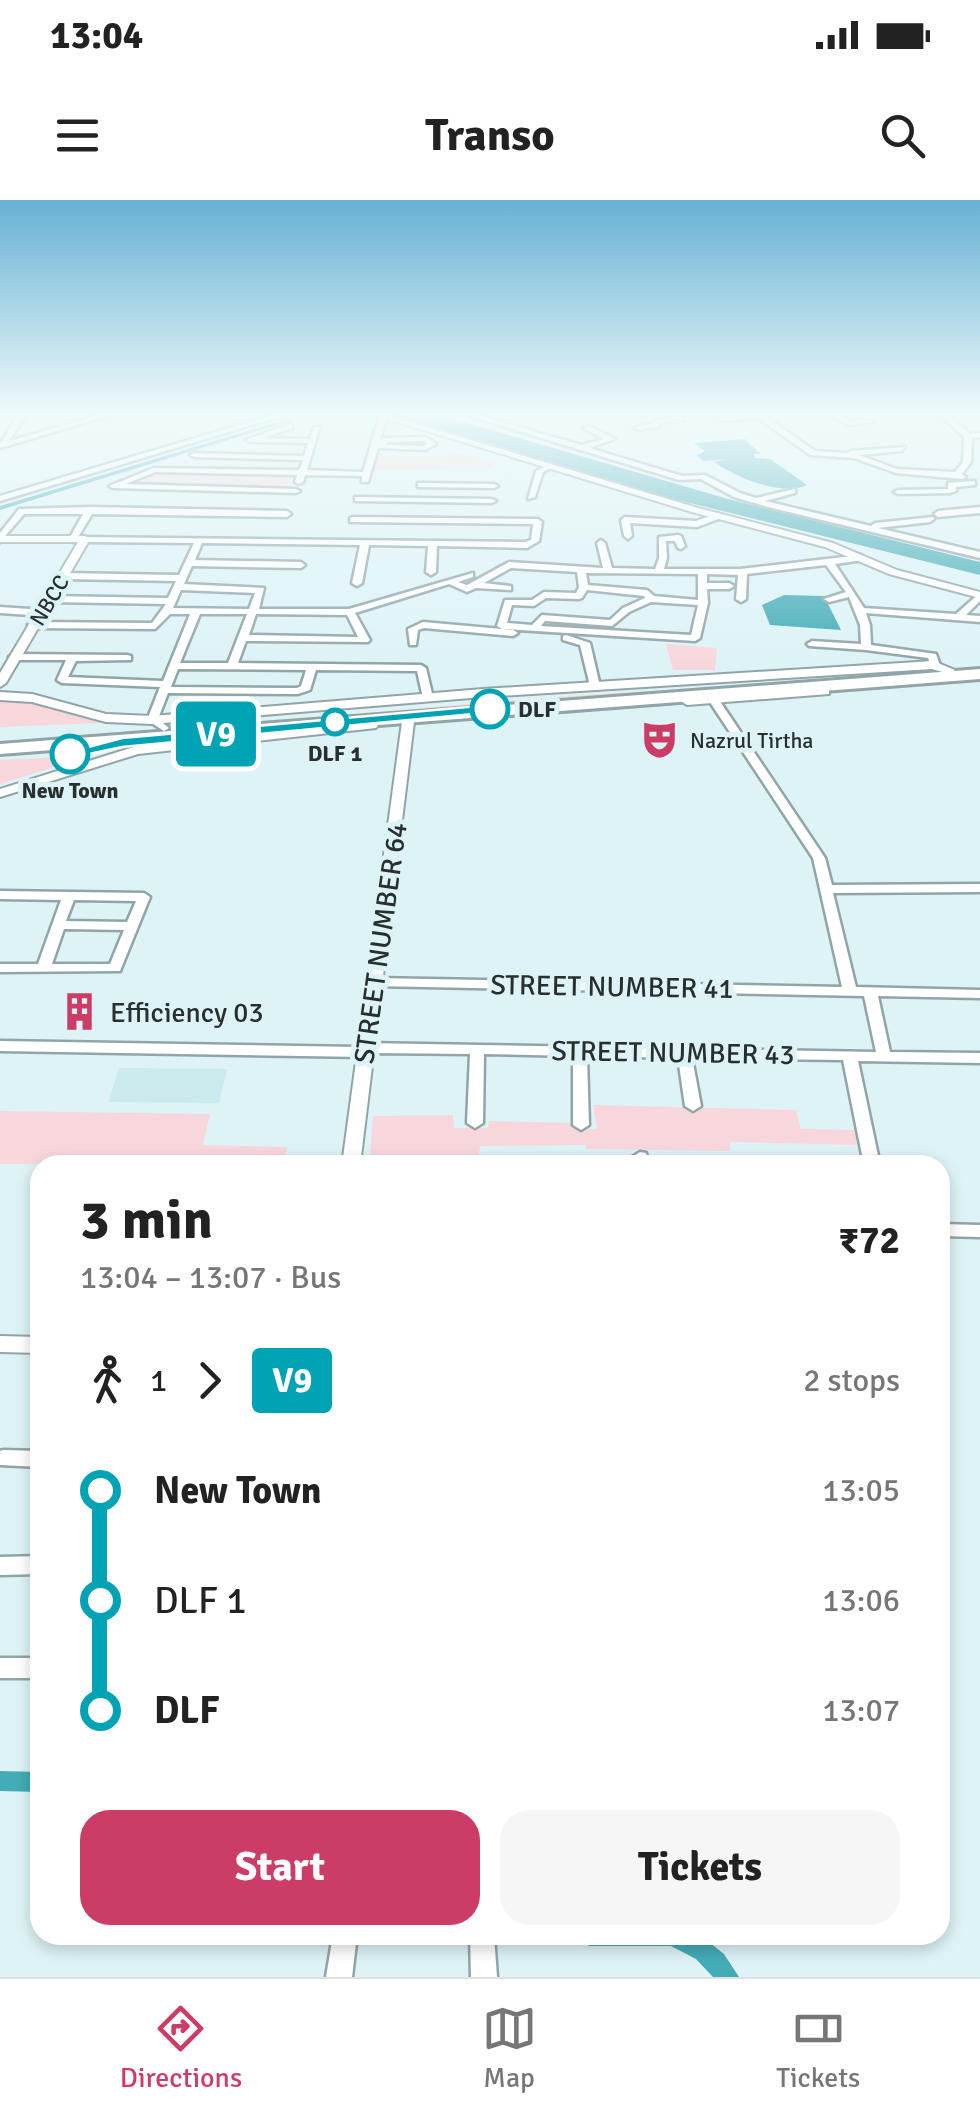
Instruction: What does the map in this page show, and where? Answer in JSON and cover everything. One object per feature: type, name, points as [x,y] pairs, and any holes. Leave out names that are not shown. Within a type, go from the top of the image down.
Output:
[{"type":"main road","points":[[0,737],[942,668],[980,673]]},
{"type":"main road","points":[[0,749],[711,697],[980,673]]},
{"type":"street","points":[[146,540],[166,498]]},
{"type":"street","points":[[277,542],[293,498]]},
{"type":"street","points":[[492,498],[492,522]]},
{"type":"street","points":[[657,498],[798,536],[894,572],[980,595],[960,616]]},
{"type":"street","points":[[753,498],[980,555]]},
{"type":"street","points":[[758,500],[767,498]]},
{"type":"street","points":[[346,543],[358,499],[492,501]]},
{"type":"street","points":[[0,541],[22,510],[287,514]]},
{"type":"street","points":[[0,661],[78,542],[90,510]]},
{"type":"street","points":[[867,528],[980,510]]},
{"type":"street","points":[[214,525],[220,513]]},
{"type":"street","points":[[628,536],[625,520],[691,524],[718,516]]},
{"type":"street","points":[[0,541],[516,545],[535,542],[538,522],[353,520]]},
{"type":"street","points":[[658,572],[664,558],[662,538],[678,538],[681,546]]},
{"type":"street","points":[[34,625],[156,626],[170,606],[198,541]]},
{"type":"street","name":"NBCC","points":[[0,683],[63,576],[78,542]]},
{"type":"street","points":[[600,543],[608,571]]},
{"type":"street","points":[[358,583],[366,544]]},
{"type":"street","points":[[431,572],[432,544]]},
{"type":"street","points":[[50,599],[196,611],[350,612],[451,582],[472,580],[509,565],[582,571],[744,572],[861,558]]},
{"type":"street","points":[[189,563],[301,565]]},
{"type":"street","points":[[830,564],[851,593],[869,634],[866,647]]},
{"type":"street","points":[[761,570],[768,586]]},
{"type":"street","points":[[582,571],[584,587],[577,597],[544,595],[534,603],[507,603],[502,626],[694,638],[703,603],[702,572]]},
{"type":"street","points":[[741,599],[744,572]]},
{"type":"street","points":[[63,576],[260,588],[232,666]]},
{"type":"street","points":[[472,580],[508,588]]},
{"type":"street","points":[[703,586],[729,586]]},
{"type":"street","points":[[584,587],[647,593],[650,599]]},
{"type":"street","points":[[829,599],[851,593]]},
{"type":"street","points":[[534,629],[542,618],[612,623],[626,610],[650,599],[703,603]]},
{"type":"street","points":[[0,610],[30,612]]},
{"type":"street","points":[[858,610],[980,618]]},
{"type":"street","points":[[158,724],[166,687],[196,611]]},
{"type":"street","points":[[241,638],[365,640],[350,612]]},
{"type":"street","points":[[441,613],[436,622],[583,640],[596,686]]},
{"type":"street","points":[[935,614],[936,619],[946,621]]},
{"type":"street","points":[[413,643],[417,626],[462,626]]},
{"type":"street","points":[[812,644],[932,656],[942,668]]},
{"type":"street","points":[[14,657],[127,658]]},
{"type":"street","points":[[72,658],[62,680],[166,687],[298,691],[306,688],[312,668]]},
{"type":"street","points":[[174,666],[420,668],[428,698]]},
{"type":"street","points":[[0,696],[32,698],[106,718],[158,724],[596,686],[942,668]]},
{"type":"street","points":[[0,792],[153,747],[711,697],[819,858],[849,989]]},
{"type":"street","name":"STREET NUMBER 64","points":[[352,1155],[408,722]]},
{"type":"street","points":[[825,889],[980,888]]},
{"type":"street","points":[[43,969],[69,895]]},
{"type":"street","points":[[0,896],[144,896],[115,968],[0,968]]},
{"type":"street","points":[[57,926],[132,926]]},
{"type":"street","name":"STREET NUMBER 41","points":[[375,982],[980,994]]},
{"type":"street","points":[[870,992],[884,1056]]},
{"type":"street","points":[[0,1046],[364,1054]]},
{"type":"street","points":[[475,1123],[477,1049]]},
{"type":"street","name":"STREET NUMBER 43","points":[[364,1054],[477,1049],[980,1058]]},
{"type":"street","points":[[580,1051],[582,1125]]},
{"type":"street","points":[[684,1052],[693,1106]]},
{"type":"street","points":[[0,1055],[364,1054]]},
{"type":"street","points":[[849,1054],[870,1155]]},
{"type":"street","points":[[950,1230],[980,1231]]},
{"type":"street","points":[[0,1344],[30,1345]]},
{"type":"street","points":[[2,1458],[30,1459]]},
{"type":"street","points":[[0,1566],[30,1566]]},
{"type":"street","points":[[0,1668],[30,1668]]},
{"type":"street","points":[[340,1977],[344,1945]]},
{"type":"street","points":[[482,1945],[484,1977]]},
{"type":"shaded area","points":[[666,644],[717,648],[715,670],[673,670]]},
{"type":"shaded area","points":[[980,670],[0,746],[0,742],[87,738],[524,699]]},
{"type":"shaded area","points":[[5,699],[102,723],[0,727],[0,701]]},
{"type":"shaded area","points":[[90,756],[0,784],[0,760]]},
{"type":"shaded area","points":[[119,1068],[227,1069],[219,1103],[108,1102]]},
{"type":"shaded area","points":[[593,1105],[796,1110],[801,1129],[855,1130],[857,1145],[730,1142],[730,1151],[586,1149],[586,1145],[480,1146],[479,1155],[370,1155],[373,1116],[453,1115],[454,1128],[488,1128],[489,1121],[571,1123],[573,1129],[597,1129]]},
{"type":"shaded area","points":[[0,1111],[210,1114],[203,1145],[287,1147],[286,1155],[30,1155],[30,1164],[0,1164]]},
{"type":"water","points":[[670,498],[724,498],[980,562],[980,575]]},
{"type":"water","points":[[784,595],[824,596],[841,630],[770,625],[762,605]]},
{"type":"waterway","points":[[0,508],[33,498]]},
{"type":"waterway","points":[[0,1781],[30,1782]]},
{"type":"waterway","points":[[695,1945],[727,1977]]},
{"type":"bus line","name":"V9","points":[[70,754],[122,742],[490,709]]},
{"type":"place","name":"DLF","points":[[490,709]]},
{"type":"place","name":"DLF 1","points":[[335,722]]},
{"type":"place","name":"Nazrul Tirtha","points":[[660,740]]},
{"type":"place","name":"New Town","points":[[70,754]]},
{"type":"place","name":"Efficiency 03","points":[[80,1012]]}]
